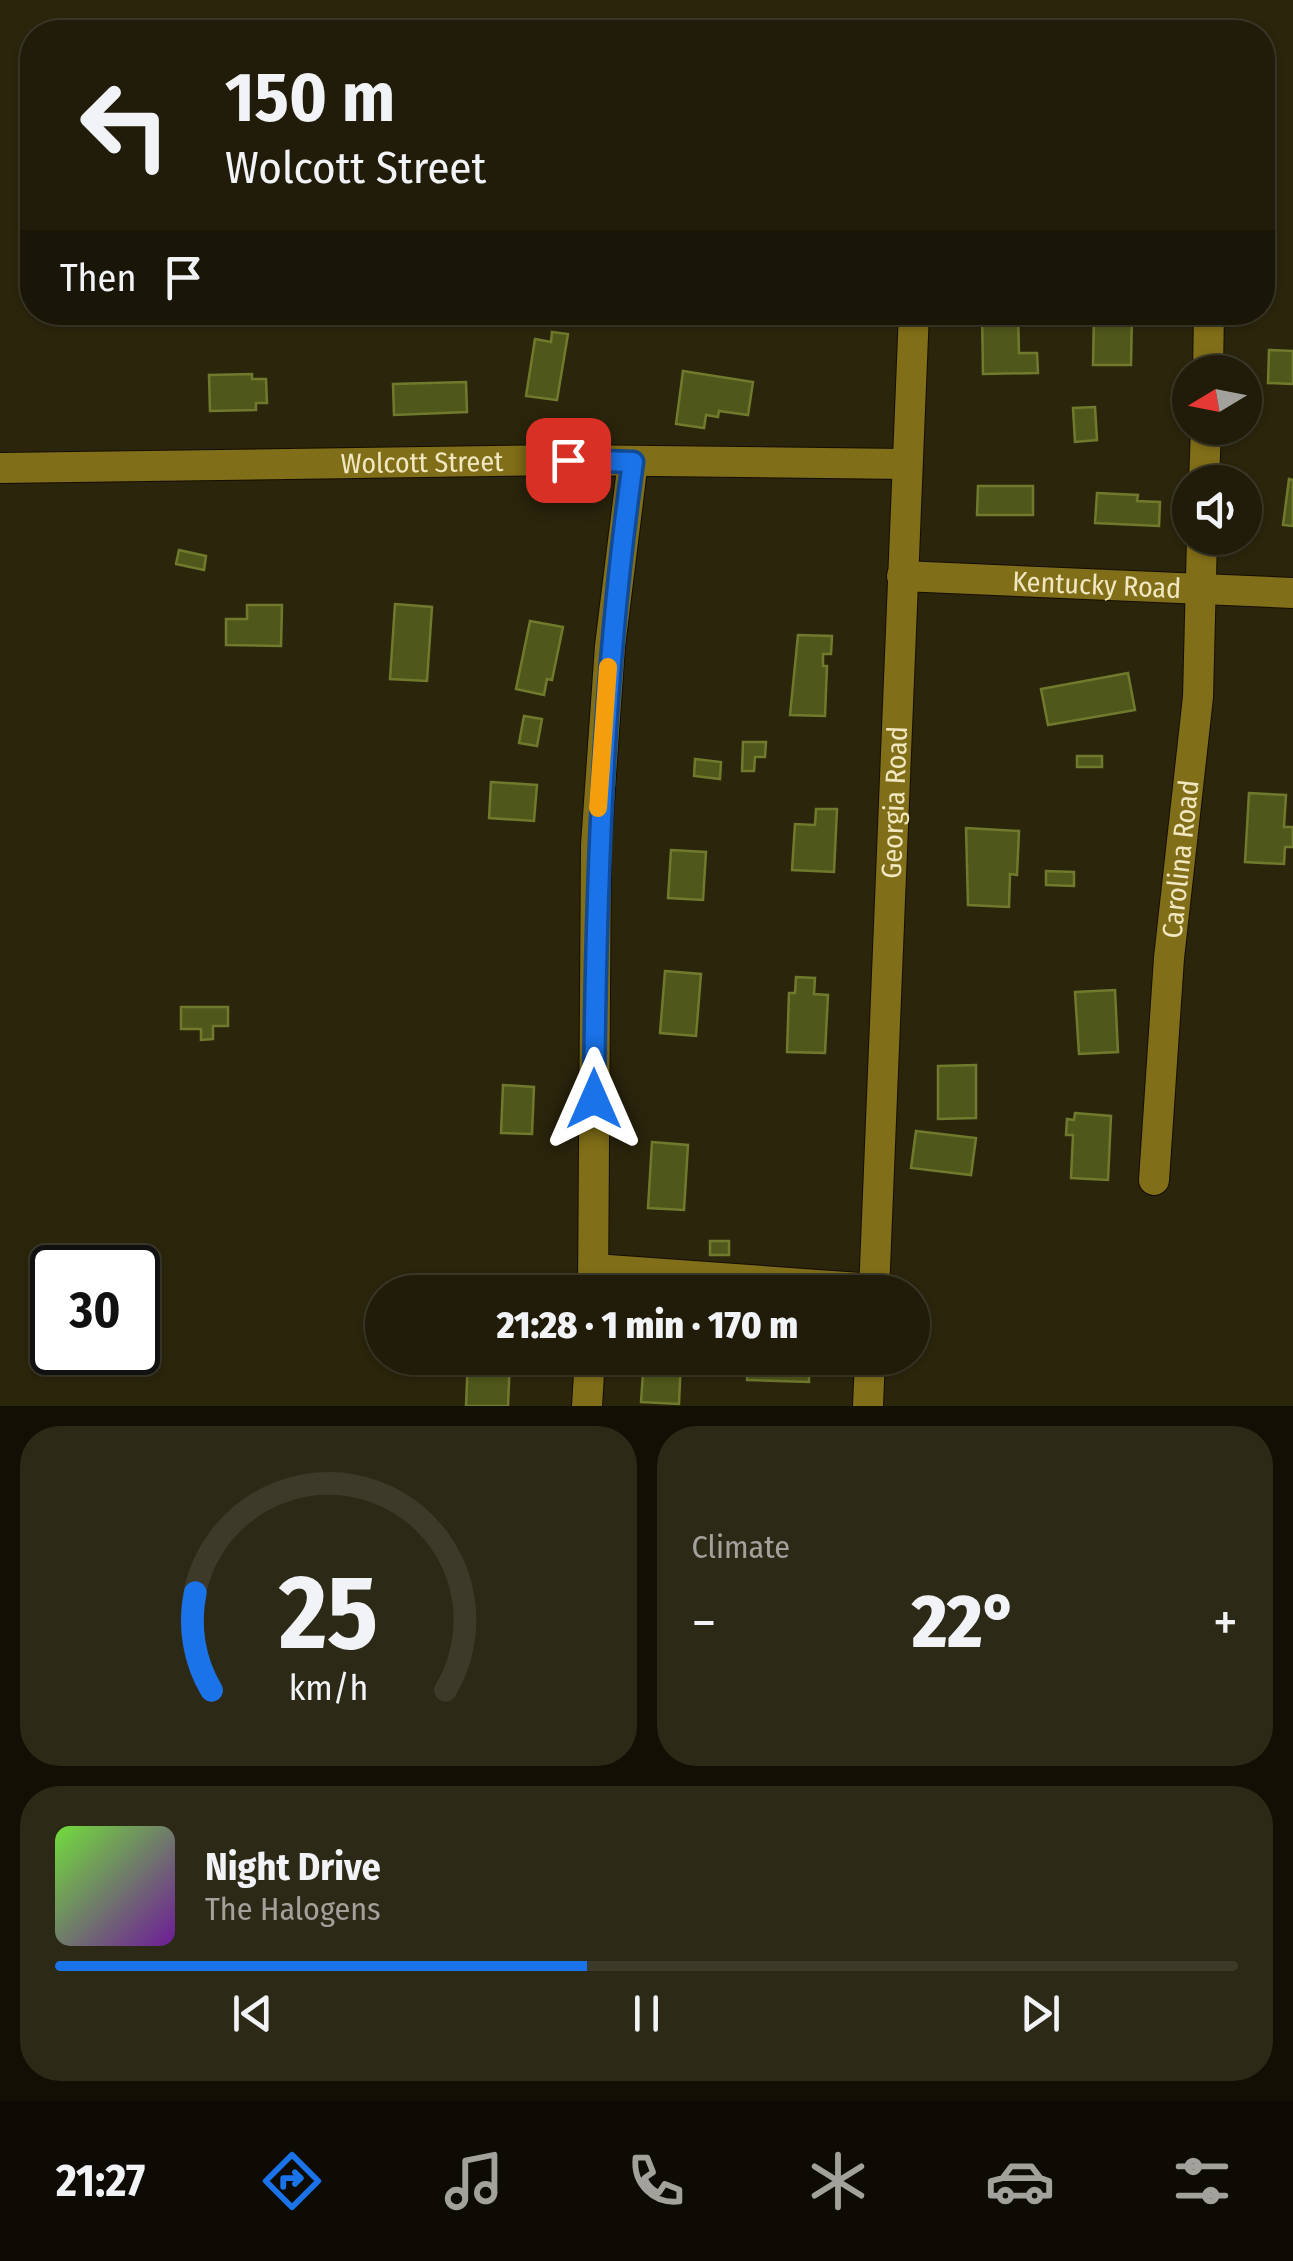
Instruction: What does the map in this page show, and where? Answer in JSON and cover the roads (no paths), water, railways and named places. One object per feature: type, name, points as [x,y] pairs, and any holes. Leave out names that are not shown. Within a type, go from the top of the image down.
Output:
[{"type":"street","name":"Georgia Road","points":[[875,1275],[913,325]]},
{"type":"street","points":[[1208,355],[1209,325]]},
{"type":"street","name":"Wolcott Street","points":[[0,468],[194,462],[906,464]]},
{"type":"street","points":[[594,1275],[596,845],[610,646],[633,462]]},
{"type":"street","name":"Carolina Road","points":[[1154,1180],[1169,958],[1198,697],[1201,555]]},
{"type":"street","name":"Kentucky Road","points":[[902,576],[1293,593]]},
{"type":"street","points":[[588,1406],[589,1375]]},
{"type":"street","points":[[868,1406],[869,1375]]}]
